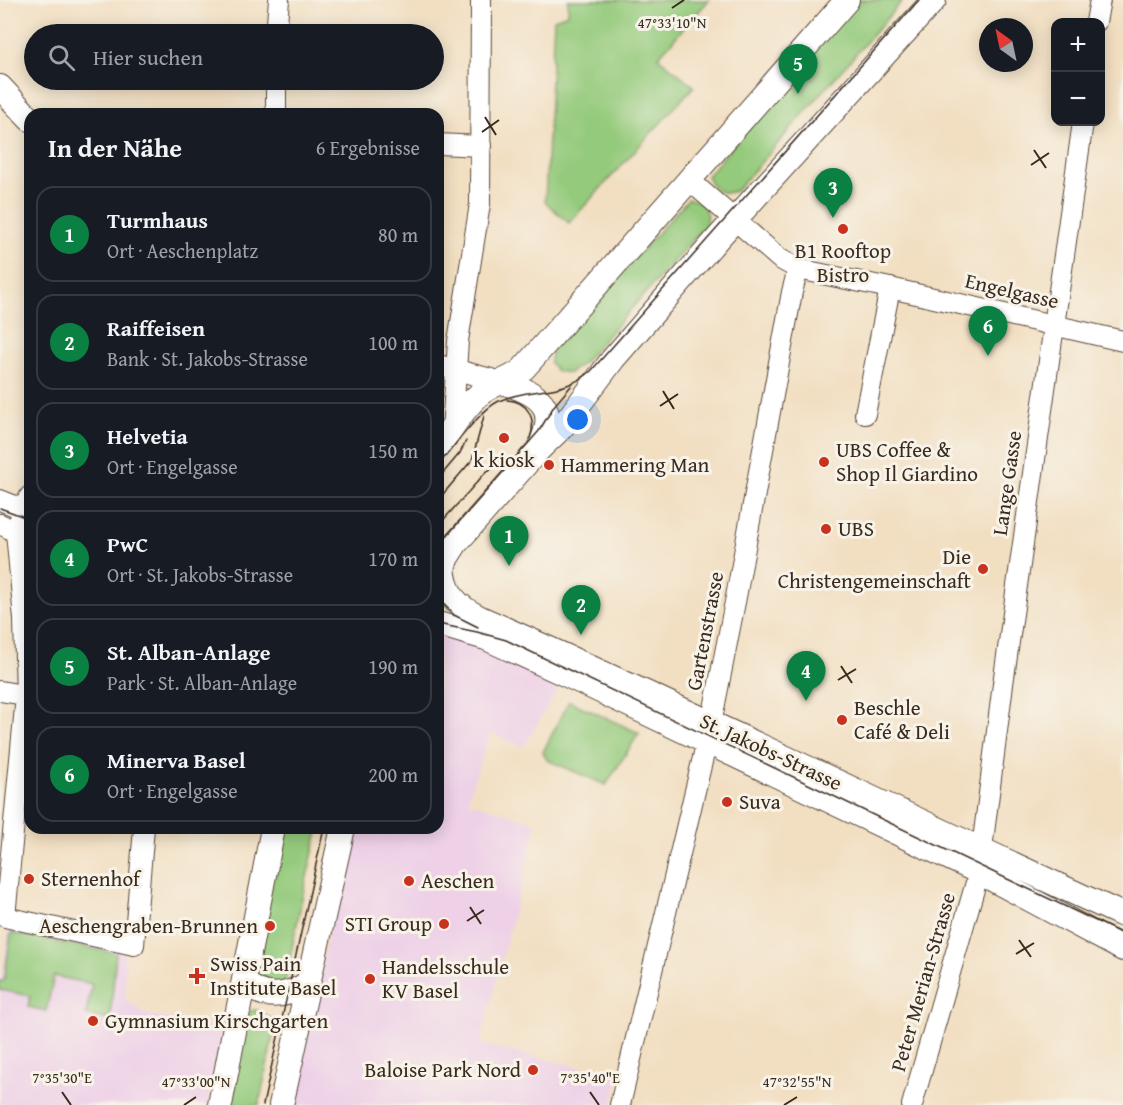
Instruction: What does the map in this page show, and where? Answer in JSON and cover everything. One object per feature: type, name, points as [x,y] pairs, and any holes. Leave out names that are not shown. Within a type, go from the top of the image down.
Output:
[{"type":"main road","points":[[445,438],[478,395],[515,376],[524,368],[847,0]]},
{"type":"main road","points":[[444,560],[539,449],[562,427],[613,359],[735,219],[934,0]]},
{"type":"main road","points":[[0,87],[24,113]]},
{"type":"main road","points":[[502,382],[532,393],[545,406],[548,422],[539,449]]},
{"type":"main road","name":"St. Jakobs-Strasse","points":[[444,560],[448,592],[471,614],[595,669],[709,733]]},
{"type":"main road","name":"St. Jakobs-Strasse","points":[[444,626],[495,641],[709,733],[980,862],[1123,915]]},
{"type":"main road","points":[[219,1105],[272,834]]},
{"type":"main road","points":[[280,1105],[342,834]]},
{"type":"main road","name":"St. Jakobs-Strasse","points":[[980,862],[1123,949]]},
{"type":"main road","points":[[244,982],[259,993],[274,995],[289,994],[306,985]]},
{"type":"street","points":[[277,24],[279,0]]},
{"type":"street","points":[[445,438],[448,367],[458,341],[480,204],[481,0]]},
{"type":"street","points":[[1097,18],[1100,0]]},
{"type":"street","points":[[276,90],[276,108]]},
{"type":"street","name":"Lange Gasse","points":[[980,862],[1082,126]]},
{"type":"street","points":[[444,144],[481,146]]},
{"type":"street","name":"Engelgasse","points":[[689,180],[780,259],[798,269],[1123,341]]},
{"type":"street","name":"Gartenstrasse","points":[[620,1105],[709,733],[798,269]]},
{"type":"street","points":[[865,414],[890,288]]},
{"type":"street","points":[[448,367],[502,382]]},
{"type":"street","points":[[0,500],[24,505]]},
{"type":"street","points":[[24,510],[8,528],[24,619]]},
{"type":"street","points":[[0,691],[24,695]]},
{"type":"street","points":[[24,725],[6,853],[5,917],[134,945],[143,834]]},
{"type":"street","name":"Peter Merian-Strasse","points":[[912,1105],[980,862]]},
{"type":"shaded area","points":[[444,635],[564,678],[524,747],[490,733],[467,801],[537,823],[480,1044],[619,1076],[612,1105],[291,1105],[350,834],[444,834]]},
{"type":"shaded area","name":"Gymnasium Kirschgarten","points":[[9,929],[124,947],[126,1000],[148,1015],[225,1028],[209,1105],[0,1105],[0,976]]},
{"type":"green space","points":[[568,0],[709,0],[658,57],[694,86],[569,223],[545,202],[554,19],[568,14]]},
{"type":"green space","points":[[858,0],[903,0],[737,190],[727,193],[719,191],[707,176]]},
{"type":"green space","points":[[688,199],[704,207],[707,216],[705,226],[584,362],[569,373],[556,371],[550,362],[552,350]]},
{"type":"green space","points":[[569,701],[639,733],[606,785],[547,760],[543,752]]},
{"type":"green space","points":[[279,834],[318,834],[284,987],[261,987],[253,969]]},
{"type":"green space","points":[[11,933],[116,953],[110,1020],[86,1015],[92,984],[54,976],[46,1011],[28,1007],[30,996],[0,990],[0,981],[4,981]]},
{"type":"green space","points":[[256,1010],[276,1022],[259,1105],[224,1105],[249,1011]]},
{"type":"tram line","points":[[444,458],[475,421],[499,401],[522,394],[558,388],[581,379],[591,371],[919,0]]},
{"type":"tram line","points":[[444,539],[539,431],[554,406],[571,386]]},
{"type":"tram line","points":[[507,400],[520,404],[529,412],[532,424],[530,438]]},
{"type":"tram line","points":[[444,493],[472,460],[484,416]]},
{"type":"tram line","points":[[444,472],[460,453],[466,441]]},
{"type":"tram line","points":[[444,519],[486,472],[511,458]]},
{"type":"tram line","points":[[0,508],[24,517]]},
{"type":"tram line","points":[[444,604],[454,615],[478,627]]},
{"type":"tram line","points":[[444,625],[506,640],[1123,934]]},
{"type":"tram line","points":[[263,1105],[323,834]]},
{"type":"place","name":"St. Alban-Anlage","points":[[798,94]]},
{"type":"place","name":"Helvetia","points":[[833,218]]},
{"type":"place","name":"B1 Rooftop Bistro","points":[[843,229]]},
{"type":"place","name":"Minerva Basel","points":[[988,356]]},
{"type":"place","name":"k kiosk","points":[[504,438]]},
{"type":"place","name":"UBS Coffee & Shop Il Giardino","points":[[824,462]]},
{"type":"place","name":"Hammering Man","points":[[549,465]]},
{"type":"place","name":"UBS","points":[[826,529]]},
{"type":"place","name":"Turmhaus","points":[[509,566]]},
{"type":"place","name":"Die Christengemeinschaft","points":[[983,569]]},
{"type":"place","name":"Raiffeisen","points":[[581,635]]},
{"type":"place","name":"PwC","points":[[806,701]]},
{"type":"place","name":"Beschle Café & Deli","points":[[842,720]]},
{"type":"place","name":"Suva","points":[[727,802]]},
{"type":"place","name":"Sternenhof","points":[[29,879]]},
{"type":"place","name":"Aeschen","points":[[409,881]]},
{"type":"place","name":"STI Group","points":[[444,924]]},
{"type":"place","name":"Aeschengraben-Brunnen","points":[[270,926]]},
{"type":"place","name":"Swiss Pain Institute Basel","points":[[197,976]]},
{"type":"place","name":"Handelsschule KV Basel","points":[[370,979]]},
{"type":"place","name":"Gymnasium Kirschgarten","points":[[93,1021]]},
{"type":"place","name":"Baloise Park Nord","points":[[533,1070]]}]
